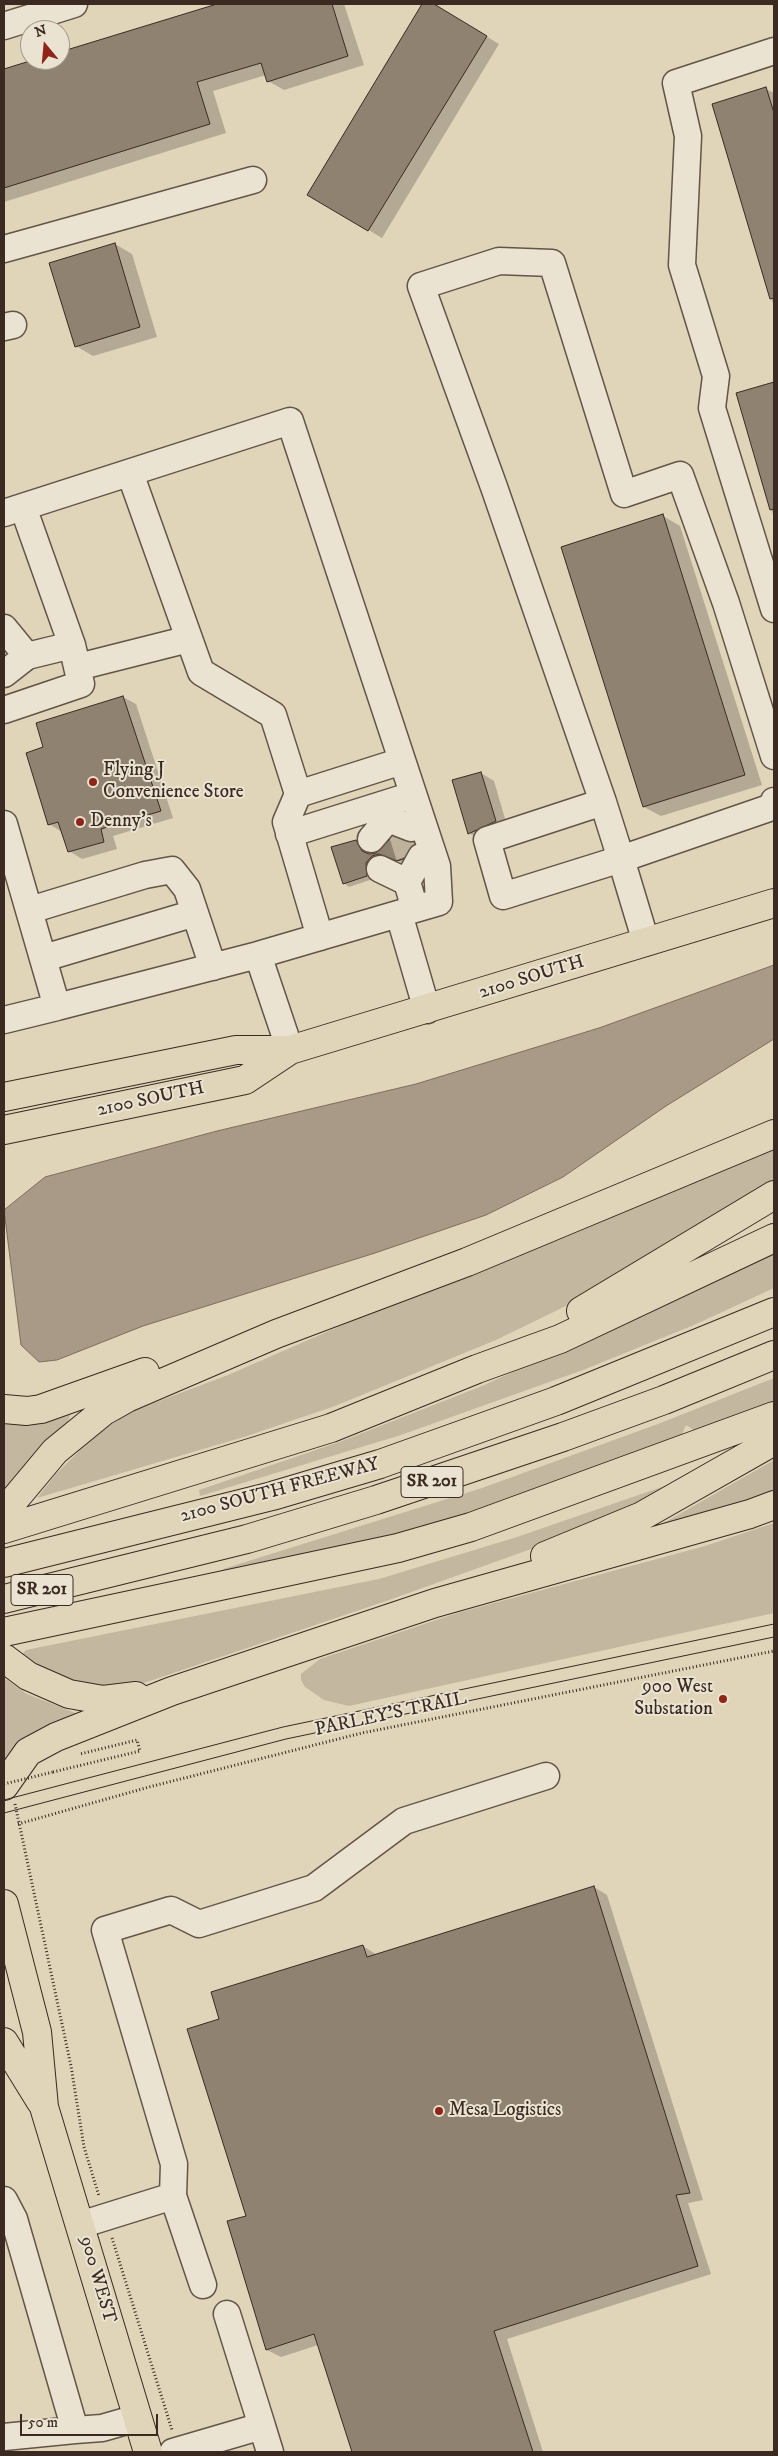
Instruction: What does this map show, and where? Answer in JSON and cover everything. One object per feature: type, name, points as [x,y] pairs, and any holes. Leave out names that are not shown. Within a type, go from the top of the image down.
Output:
[{"type":"main road","name":"2100 SOUTH","points":[[4,1097],[236,1050],[290,1050],[427,1010],[774,903]]},
{"type":"main road","name":"2100 SOUTH","points":[[4,1130],[245,1080],[290,1050]]},
{"type":"main road","points":[[4,1512],[55,1450],[104,1411],[127,1398],[276,1334],[467,1262],[774,1134]]},
{"type":"main road","points":[[555,1334],[644,1275],[774,1195]]},
{"type":"main road","points":[[4,1529],[331,1428],[477,1369],[774,1238]]},
{"type":"main road","name":"2100 SOUTH FREEWAY","points":[[4,1563],[272,1496],[380,1464],[556,1401],[774,1312]]},
{"type":"main road","points":[[4,1409],[27,1411],[41,1409],[198,1353],[276,1334]]},
{"type":"main road","name":"2100 SOUTH FREEWAY","points":[[4,1599],[247,1539],[376,1500],[563,1437],[664,1400],[774,1355]]},
{"type":"main road","points":[[4,1632],[398,1548],[471,1527],[563,1495],[774,1416]]},
{"type":"main road","points":[[436,1602],[642,1516],[774,1441]]},
{"type":"main road","points":[[7,1790],[28,1752],[56,1737],[172,1691],[436,1602],[750,1514],[774,1505]]},
{"type":"main road","points":[[4,1658],[28,1676],[69,1694],[103,1700],[172,1691]]},
{"type":"main road","name":"900 WEST","points":[[4,1904],[37,2032],[44,2107]]},
{"type":"main road","name":"900 WEST","points":[[4,2042],[44,2107],[93,2221],[137,2418],[148,2452]]},
{"type":"lane","points":[[4,26],[74,4]]},
{"type":"lane","points":[[774,51],[676,83],[688,136],[682,265],[716,376],[712,408],[769,577],[774,610]]},
{"type":"lane","points":[[4,249],[253,180]]},
{"type":"lane","points":[[646,942],[603,802],[494,487],[421,286],[499,261],[552,263],[624,494],[680,475],[726,603],[774,756]]},
{"type":"lane","points":[[4,710],[81,684],[75,656],[13,510],[290,421],[437,866],[439,902],[258,955],[4,1020]]},
{"type":"lane","points":[[130,473],[201,672],[273,715],[298,794],[286,822],[320,937]]},
{"type":"lane","points":[[4,628],[10,657],[4,674]]},
{"type":"lane","points":[[4,636],[10,657],[4,668]]},
{"type":"lane","points":[[10,657],[75,656],[189,639]]},
{"type":"lane","points":[[4,644],[10,657]]},
{"type":"lane","points":[[298,794],[402,760]]},
{"type":"lane","points":[[289,834],[390,826],[414,795]]},
{"type":"lane","points":[[603,802],[487,840],[503,896],[621,859],[772,807],[774,801]]},
{"type":"lane","points":[[7,848],[30,910],[57,1007]]},
{"type":"lane","points":[[403,866],[407,912],[427,1010]]},
{"type":"lane","points":[[30,910],[145,875],[172,870],[187,889],[213,967]]},
{"type":"lane","points":[[44,958],[195,913]]},
{"type":"lane","points":[[258,955],[290,1050]]},
{"type":"lane","points":[[203,2285],[173,2196],[174,2164],[105,1930],[171,1910],[199,1924],[314,1888],[404,1821],[546,1776]]},
{"type":"lane","points":[[93,2221],[173,2196]]},
{"type":"lane","points":[[4,2203],[14,2219],[75,2430]]},
{"type":"lane","points":[[227,2314],[270,2452]]},
{"type":"lane","points":[[4,2438],[102,2428],[137,2418]]},
{"type":"lane","points":[[176,2451],[262,2426]]},
{"type":"path","name":"PARLEY'S TRAIL","points":[[18,1824],[149,1787],[362,1733],[774,1651]]},
{"type":"path","points":[[70,1756],[137,1740],[140,1752],[53,1772],[7,1790],[18,1824],[71,2066],[93,2221],[176,2451]]},
{"type":"shaded area","points":[[774,965],[774,1039],[666,1106],[563,1177],[486,1215],[375,1253],[143,1326],[57,1360],[39,1362],[21,1345],[4,1210],[45,1177],[217,1131],[416,1084],[599,1028]]},
{"type":"shaded area","points":[[774,1147],[774,1179],[734,1206],[572,1303],[496,1340],[335,1406],[247,1436],[37,1498],[56,1474],[80,1450],[105,1429],[130,1412],[228,1375],[354,1320],[576,1233],[662,1194]]},
{"type":"shaded area","points":[[774,1253],[774,1288],[694,1325],[583,1370],[401,1435],[200,1496],[199,1490],[342,1441],[482,1386]]},
{"type":"shaded area","points":[[774,1378],[774,1406],[698,1433],[686,1425],[680,1439],[439,1526],[225,1573],[223,1569],[482,1488],[658,1424]]},
{"type":"shaded area","points":[[68,1413],[70,1415],[68,1422],[25,1464],[4,1490],[4,1421]]},
{"type":"shaded area","points":[[774,1460],[774,1496],[664,1530],[662,1524]]},
{"type":"shaded area","points":[[708,1471],[668,1492],[559,1539],[389,1600],[138,1685],[110,1688],[81,1686],[41,1669],[22,1655],[26,1650],[379,1579],[517,1537]]},
{"type":"shaded area","points":[[774,1523],[774,1613],[349,1706],[324,1700],[305,1687],[301,1680],[301,1674],[320,1659],[457,1613],[705,1546]]},
{"type":"shaded area","points":[[4,1678],[27,1694],[78,1714],[21,1742],[4,1761]]},
{"type":"building","points":[[217,4],[332,4],[348,56],[267,82],[261,63],[197,82],[210,124],[4,188],[4,69],[20,64],[20,70],[70,70],[70,49]]},
{"type":"building","points":[[422,4],[434,4],[487,36],[368,231],[307,195]]},
{"type":"building","points":[[766,87],[774,113],[774,298],[770,299],[712,104]]},
{"type":"building","points":[[115,243],[140,327],[75,347],[49,263]]},
{"type":"building","points":[[774,382],[774,509],[770,510],[736,393]]},
{"type":"building","points":[[663,514],[745,775],[643,807],[561,547]]},
{"type":"building","name":"Flying J Convenience Store","points":[[123,696],[161,811],[101,829],[104,842],[68,852],[58,822],[48,825],[26,753],[43,747],[36,723]]},
{"type":"building","points":[[481,772],[496,821],[468,834],[452,780]]},
{"type":"building","points":[[392,837],[414,843],[403,859],[397,861],[379,854],[372,856],[366,863],[367,876],[343,884],[331,847],[356,840],[362,851],[369,854],[376,853]]},
{"type":"building","name":"Mesa Logistics","points":[[594,1886],[690,2193],[676,2195],[698,2266],[494,2331],[533,2452],[352,2452],[314,2334],[266,2350],[227,2221],[246,2216],[187,2029],[219,2019],[211,1992],[363,1945],[367,1957]]},
{"type":"tunnel","points":[[401,831],[410,860]]},
{"type":"tram line","points":[[4,1800],[283,1727],[774,1624]]},
{"type":"tram line","points":[[4,1813],[286,1739],[774,1637]]},
{"type":"place","name":"Flying J Convenience Store","points":[[93,782]]},
{"type":"place","name":"Denny's","points":[[80,822]]},
{"type":"place","name":"900 West Substation","points":[[723,1699]]},
{"type":"place","name":"Mesa Logistics","points":[[439,2111]]}]
